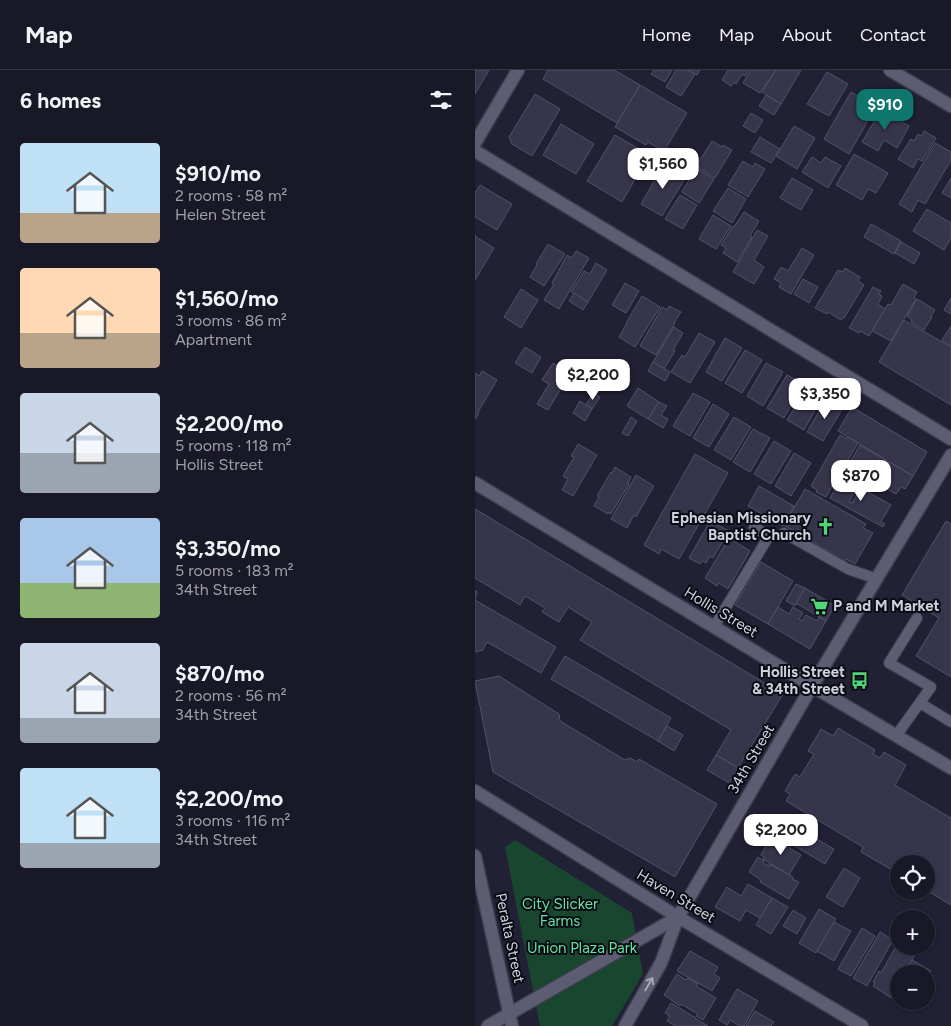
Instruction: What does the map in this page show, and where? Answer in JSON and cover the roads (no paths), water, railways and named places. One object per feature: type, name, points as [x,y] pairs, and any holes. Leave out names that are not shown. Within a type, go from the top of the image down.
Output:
[{"type":"street","points":[[475,143],[518,70]]},
{"type":"street","points":[[890,70],[951,106]]},
{"type":"street","points":[[475,151],[951,439]]},
{"type":"street","name":"34th Street","points":[[487,1026],[511,1020],[678,917],[812,686],[951,455]]},
{"type":"street","name":"Hollis Street","points":[[475,483],[951,768]]},
{"type":"street","name":"Haven Street","points":[[475,791],[678,917],[862,1026]]},
{"type":"street","name":"Peralta Street","points":[[475,856],[511,1020]]},
{"type":"street","points":[[625,1026],[661,963],[678,917]]},
{"type":"lane","points":[[714,627],[769,536],[754,527]]},
{"type":"lane","points":[[783,533],[848,569],[877,579]]},
{"type":"lane","points":[[897,736],[931,687],[889,663],[917,618]]},
{"type":"lane","points":[[920,703],[951,722]]},
{"type":"place","name":"Ephesian Missionary Baptist Church","points":[[825,527]]},
{"type":"place","name":"P and M Market","points":[[819,606]]},
{"type":"place","name":"Hollis Street & 34th Street","points":[[859,681]]},
{"type":"park label","name":"City Slicker Farms","points":[[560,912]]},
{"type":"park label","name":"Union Plaza Park","points":[[582,948]]}]
